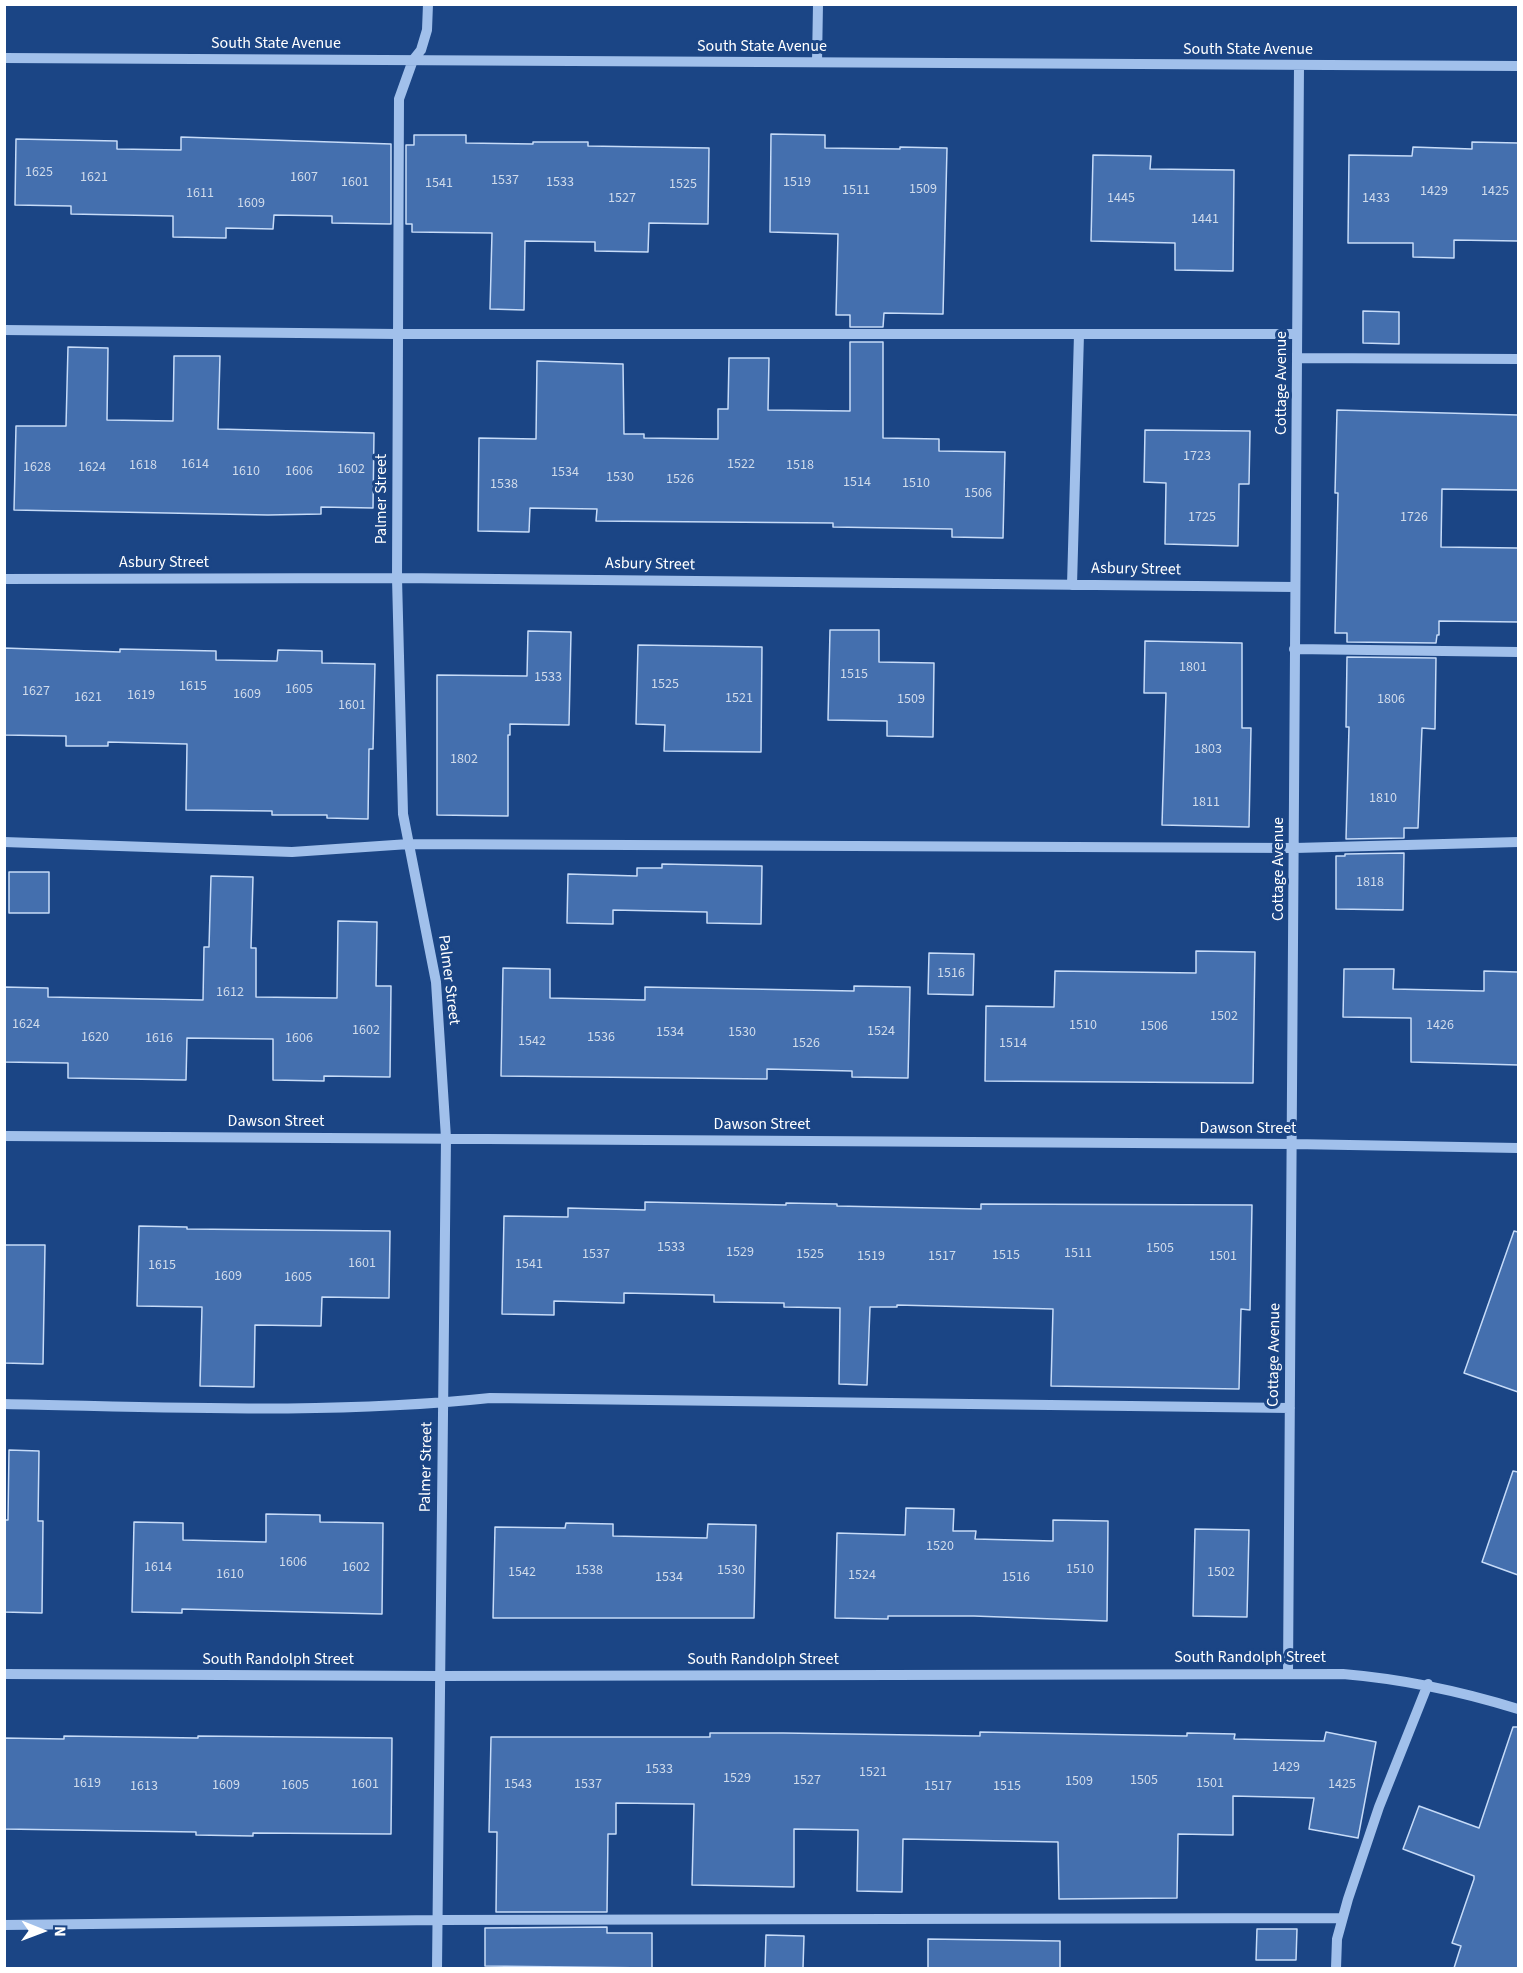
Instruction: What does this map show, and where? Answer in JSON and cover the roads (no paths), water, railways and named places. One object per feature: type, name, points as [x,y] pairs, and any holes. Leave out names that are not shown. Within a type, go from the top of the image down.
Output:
[{"type":"street","name":"Palmer Street","points":[[428,4],[427,30],[421,50],[413,60],[399,99],[397,578],[403,814],[436,982],[446,1138],[437,1968]]},
{"type":"street","points":[[817,62],[818,4]]},
{"type":"street","name":"South State Avenue","points":[[4,58],[1518,66]]},
{"type":"street","name":"Cottage Avenue","points":[[1288,1673],[1299,65]]},
{"type":"street","points":[[4,330],[397,334],[1297,334]]},
{"type":"street","points":[[1072,585],[1079,334]]},
{"type":"street","points":[[1297,358],[1518,359]]},
{"type":"street","name":"Asbury Street","points":[[4,579],[397,578],[1295,587]]},
{"type":"street","points":[[1294,650],[1518,652]]},
{"type":"street","points":[[4,843],[292,852],[409,843],[1294,848],[1518,842]]},
{"type":"street","name":"Dawson Street","points":[[4,1136],[1293,1144],[1518,1148]]},
{"type":"street","points":[[4,1404],[285,1409],[443,1403],[490,1398],[1290,1408]]},
{"type":"street","name":"South Randolph Street","points":[[4,1674],[440,1676],[1352,1674],[1428,1684],[1518,1709]]},
{"type":"street","points":[[1336,1968],[1337,1939],[1342,1918],[1379,1808],[1428,1684]]},
{"type":"street","points":[[4,1924],[438,1920],[1342,1918]]}]
